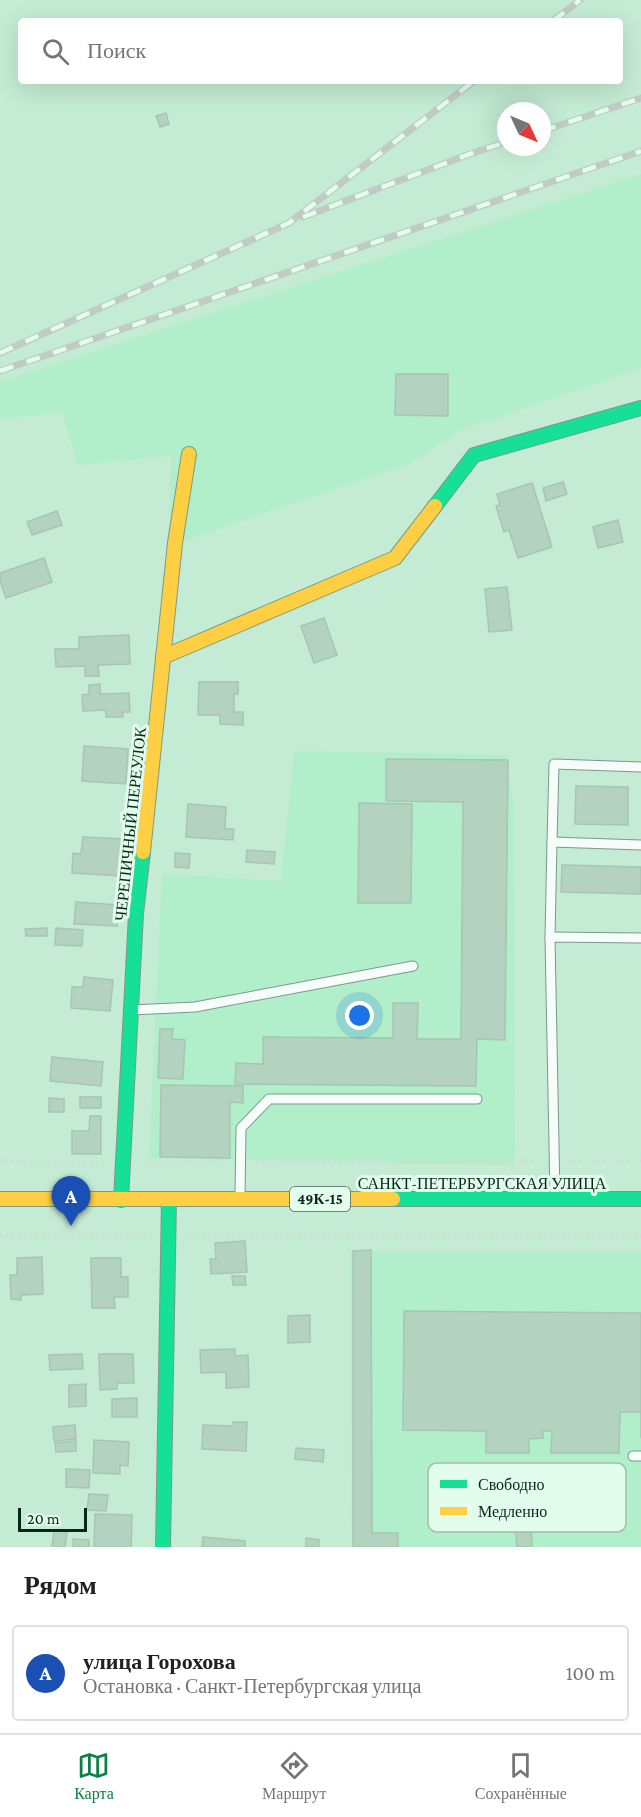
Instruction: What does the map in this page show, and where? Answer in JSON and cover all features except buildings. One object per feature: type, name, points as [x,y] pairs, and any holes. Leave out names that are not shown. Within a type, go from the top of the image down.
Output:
[{"type":"street","points":[[163,657],[396,558],[474,455],[641,408]]},
{"type":"street","name":"ЧЕРЕПИЧНЫЙ ПЕРЕУЛОК","points":[[121,1200],[136,914],[175,543],[189,454]]},
{"type":"street","name":"САНКТ-ПЕТЕРБУРГСКАЯ УЛИЦА","points":[[0,1199],[641,1199]]},
{"type":"street","points":[[164,1547],[169,1199]]},
{"type":"lane","points":[[555,1199],[550,937],[554,764],[641,767]]},
{"type":"lane","points":[[552,842],[641,845]]},
{"type":"lane","points":[[550,937],[641,938]]},
{"type":"lane","points":[[131,1010],[195,1007],[413,966]]},
{"type":"lane","points":[[240,1199],[241,1128],[269,1099],[477,1099]]},
{"type":"path","points":[[0,1161],[123,1163],[641,1161]]},
{"type":"path","points":[[0,1235],[641,1236]]},
{"type":"shaded area","points":[[641,174],[641,368],[461,430],[408,464],[186,540],[169,535],[171,456],[78,465],[62,412],[0,419],[0,382]]},
{"type":"shaded area","points":[[294,751],[505,755],[514,809],[515,1165],[149,1158],[162,874],[281,881]]},
{"type":"shaded area","points":[[350,1251],[641,1251],[641,1547],[352,1547]]},
{"type":"railway","points":[[557,18],[580,0]]},
{"type":"railway","points":[[0,353],[289,223],[470,84]]},
{"type":"railway","points":[[551,128],[641,98]]},
{"type":"railway","points":[[303,217],[497,145]]},
{"type":"railway","points":[[0,371],[641,151]]},
{"type":"traffic: fast","points":[[435,506],[474,455],[641,408]]},
{"type":"traffic: fast","points":[[121,1200],[136,914],[143,852]]},
{"type":"traffic: fast","points":[[163,1547],[169,1199]]},
{"type":"traffic: fast","points":[[393,1199],[641,1199]]},
{"type":"traffic: slow","points":[[143,852],[175,543],[189,454]]},
{"type":"traffic: slow","points":[[163,657],[395,558],[435,506]]},
{"type":"traffic: slow","points":[[0,1199],[393,1199]]},
{"type":"place","name":"улица Горохова","points":[[71,1226]]}]
